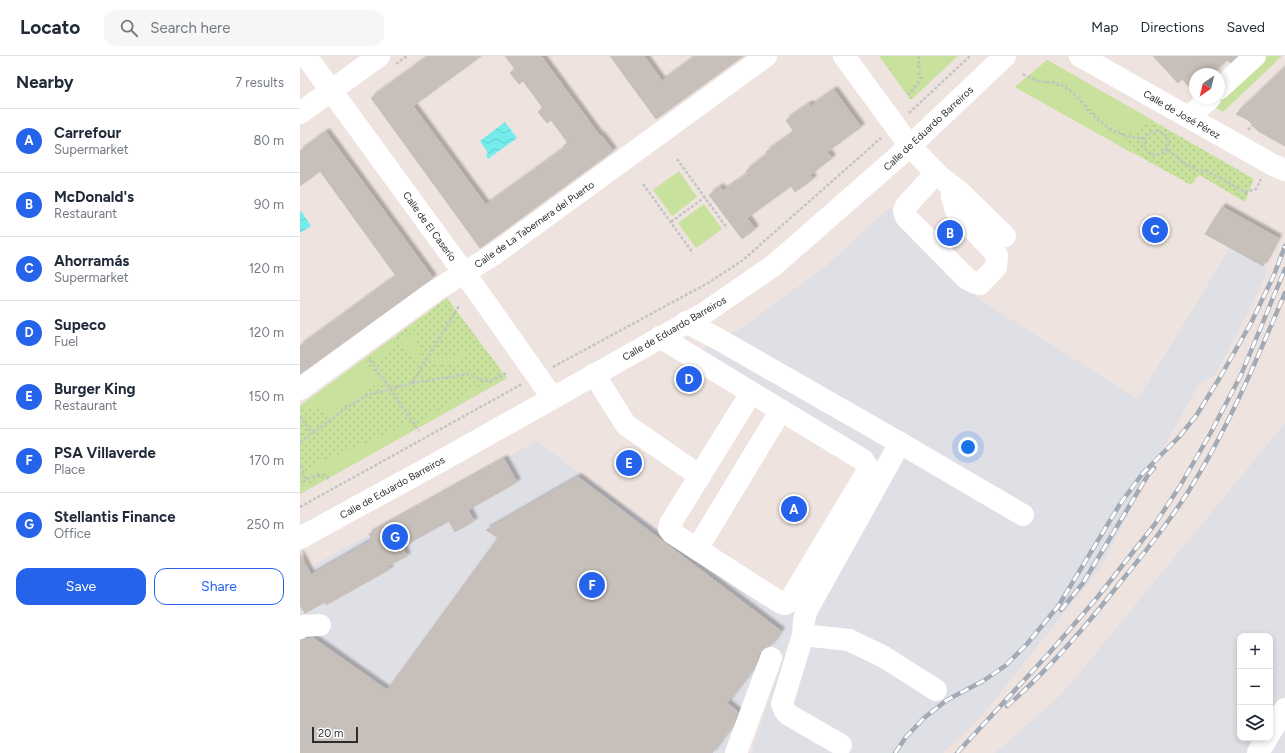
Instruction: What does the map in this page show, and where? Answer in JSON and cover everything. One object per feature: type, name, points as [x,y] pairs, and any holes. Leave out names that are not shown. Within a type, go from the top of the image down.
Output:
[{"type":"street","name":"Calle de El Caserío","points":[[306,56],[552,397]]},
{"type":"street","points":[[300,113],[378,56]]},
{"type":"street","name":"Calle de La Tabernera del Puerto","points":[[300,389],[435,291],[493,255],[766,56]]},
{"type":"street","points":[[844,56],[910,146],[936,173],[962,194],[1005,236]]},
{"type":"street","name":"Calle de Eduardo Barreiros","points":[[300,538],[441,461],[552,397],[706,312],[773,266],[910,146],[1005,56]]},
{"type":"street","name":"Calle de José Pérez","points":[[1080,56],[1279,168]]},
{"type":"street","points":[[1225,83],[1254,56]]},
{"type":"street","points":[[1183,114],[1190,104]]},
{"type":"street","points":[[1183,114],[1200,104]]},
{"type":"street","points":[[936,173],[906,206],[904,211],[906,218],[967,279],[974,283],[980,284],[996,267],[997,255],[956,211],[952,197],[952,186]]},
{"type":"street","points":[[686,322],[900,443],[1023,515]]},
{"type":"street","points":[[660,337],[781,410],[862,460],[867,466],[867,472],[789,602],[785,604],[781,603],[672,533],[669,529],[670,524],[751,392]]},
{"type":"street","points":[[594,374],[626,425],[700,476]]},
{"type":"street","points":[[698,549],[781,410]]},
{"type":"street","points":[[841,745],[789,715],[785,711],[782,704],[802,635],[807,610],[900,443]]},
{"type":"street","points":[[802,635],[849,640],[884,657],[936,690]]},
{"type":"street","points":[[736,753],[770,658]]},
{"type":"street","points":[[1273,728],[1285,709]]},
{"type":"street","points":[[1258,753],[1265,741]]},
{"type":"path","points":[[908,95],[918,84],[920,79],[918,61],[920,56]]},
{"type":"path","points":[[300,507],[708,283],[743,260],[895,126],[970,56]]},
{"type":"path","points":[[1023,74],[1034,80],[1050,82],[1062,86],[1080,100],[1085,107],[1108,128],[1124,135],[1135,138],[1144,138]]},
{"type":"path","points":[[1248,130],[1284,98]]},
{"type":"path","points":[[1162,132],[1164,128]]},
{"type":"path","points":[[1157,130],[1162,132],[1168,141],[1167,150],[1160,155],[1149,154],[1145,150],[1143,144],[1144,138],[1151,131],[1157,130]]},
{"type":"path","points":[[1167,150],[1198,171],[1208,171],[1245,192],[1256,189],[1263,174],[1279,168]]},
{"type":"path","points":[[677,159],[727,228]]},
{"type":"path","points":[[643,184],[693,253]]},
{"type":"path","points":[[671,222],[705,198]]},
{"type":"path","points":[[412,382],[458,306]]},
{"type":"path","points":[[366,354],[419,430]]},
{"type":"path","points":[[300,442],[348,407],[368,395],[412,382],[468,374],[484,381],[490,381],[507,373]]},
{"type":"path","points":[[300,416],[312,433]]},
{"type":"path","points":[[300,466],[303,470],[304,481],[313,477],[324,475],[330,480]]},
{"type":"shaded area","points":[[890,207],[980,300],[1138,399],[1230,248],[1268,269],[1247,314],[1215,375],[1199,384],[1148,475],[1101,567],[979,719],[943,753],[751,753],[790,636],[746,753],[300,753],[300,573],[536,441],[692,555],[790,616],[876,472],[698,352],[743,327],[826,266]]},
{"type":"shaded area","points":[[1285,423],[1285,753],[995,753],[1062,694]]},
{"type":"green space","points":[[879,56],[958,56],[911,100]]},
{"type":"green space","points":[[881,56],[917,56],[915,62],[916,82],[907,93]]},
{"type":"green space","points":[[922,56],[956,56],[912,98],[910,96],[922,85],[923,79],[920,65]]},
{"type":"green space","points":[[1265,56],[1282,56],[1223,112],[1213,106],[1215,104],[1225,104],[1225,94]]},
{"type":"green space","points":[[1047,60],[1254,179],[1245,202],[1199,175],[1191,185],[1015,87]]},
{"type":"green space","points":[[1047,60],[1154,121],[1132,132],[1126,133],[1118,130],[1103,120],[1065,84],[1056,80],[1039,78],[1030,75]]},
{"type":"green space","points":[[1026,78],[1057,86],[1068,92],[1094,119],[1106,129],[1126,141],[1131,148],[1132,153],[1015,87]]},
{"type":"green space","points":[[679,171],[697,197],[672,216],[653,190]]},
{"type":"green space","points":[[704,204],[722,229],[696,248],[678,223]]},
{"type":"green space","points":[[447,298],[507,378],[300,494],[300,406]]},
{"type":"green space","points":[[414,322],[415,338],[423,351],[417,361],[411,356],[401,342],[411,334],[407,328]]},
{"type":"green space","points":[[392,339],[396,345],[374,361],[370,355]]},
{"type":"green space","points":[[465,352],[459,360],[451,364],[432,364],[434,357],[450,358]]},
{"type":"green space","points":[[364,359],[380,383],[365,391],[328,418],[318,404],[305,413],[300,406]]},
{"type":"green space","points":[[505,376],[507,378],[422,426],[419,422],[483,384],[488,385]]},
{"type":"green space","points":[[410,423],[414,430],[331,477],[325,473],[317,473],[307,476],[305,474],[306,471],[315,463],[350,450]]},
{"type":"green space","points":[[322,478],[324,480],[300,494],[300,486],[307,485]]},
{"type":"water","points":[[505,122],[517,138],[488,159],[486,155],[488,153],[480,141]]},
{"type":"water","points":[[301,211],[311,226],[300,233],[300,212]]},
{"type":"building","points":[[429,56],[481,56],[413,106],[486,205],[565,148],[563,146],[568,143],[551,120],[547,123],[538,112],[543,108],[523,81],[519,84],[510,73],[515,69],[505,56],[541,56],[600,136],[601,135],[613,151],[480,248],[371,98]]},
{"type":"building","points":[[610,56],[644,56],[662,81],[696,56],[743,56],[656,119]]},
{"type":"building","points":[[1153,56],[1231,56],[1218,68],[1189,68],[1189,87],[1182,79],[1178,83]]},
{"type":"building","points":[[1285,67],[1285,146],[1258,131],[1248,120],[1236,114]]},
{"type":"building","points":[[834,90],[861,127],[827,152],[832,158],[810,175],[813,179],[795,192],[791,186],[747,218],[755,229],[742,239],[709,195],[720,187],[723,191],[748,174],[746,171],[768,154],[766,152],[794,132],[786,120],[809,104],[811,106]]},
{"type":"building","points":[[326,132],[433,278],[300,374],[300,346],[396,276],[320,171],[300,186],[300,151]]},
{"type":"building","points":[[1222,207],[1278,238],[1263,266],[1205,234]]},
{"type":"building","points":[[504,459],[517,482],[468,510],[474,521],[455,532],[449,521],[402,547],[407,556],[388,566],[390,569],[326,605],[325,602],[305,613],[300,605],[300,554],[311,575],[372,540],[369,534]]},
{"type":"building","points":[[578,477],[781,631],[770,646],[763,649],[759,654],[755,666],[727,703],[738,712],[734,723],[712,753],[300,753],[300,640],[313,638],[387,690],[498,538],[486,530]]},
{"type":"tunnel","points":[[1230,63],[1238,56]]},
{"type":"railway","points":[[895,753],[906,737],[924,718],[947,700],[983,681],[1005,666],[1027,644],[1059,605],[1120,504],[1143,473],[1179,437],[1196,416],[1251,323],[1274,275],[1285,246]]},
{"type":"railway","points":[[957,753],[1051,651],[1096,599],[1155,524],[1180,486],[1210,434],[1241,375],[1285,269]]},
{"type":"railway","points":[[1007,706],[1054,661],[1083,629],[1149,547],[1181,503],[1229,419],[1285,293]]},
{"type":"railway","points":[[1061,610],[1083,583],[1148,475],[1154,468]]},
{"type":"place","name":"Ahorramás","points":[[1155,230]]},
{"type":"place","name":"McDonald's","points":[[950,233]]},
{"type":"place","name":"Supeco","points":[[689,379]]},
{"type":"place","name":"Burger King","points":[[629,463]]},
{"type":"place","name":"Carrefour","points":[[794,509]]},
{"type":"place","name":"Stellantis Finance","points":[[395,537]]},
{"type":"place","name":"PSA Villaverde","points":[[592,585]]}]
